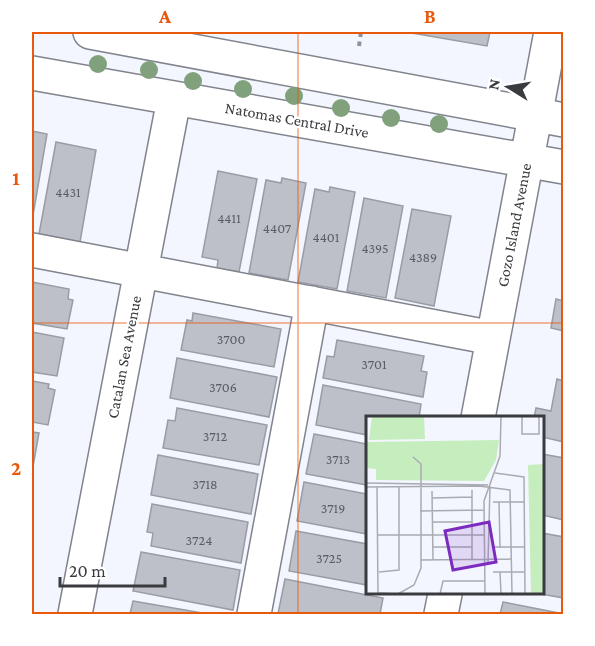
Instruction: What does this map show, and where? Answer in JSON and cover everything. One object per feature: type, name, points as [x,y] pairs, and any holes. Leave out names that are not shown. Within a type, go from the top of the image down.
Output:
[{"type":"street","points":[[90,32],[549,118]]},
{"type":"street","name":"Gozo Island Avenue","points":[[478,416],[527,160],[549,118],[551,32]]},
{"type":"street","name":"Natomas Central Drive","points":[[32,74],[564,166]]},
{"type":"street","name":"Catalan Sea Avenue","points":[[75,615],[174,99]]},
{"type":"street","points":[[32,250],[493,338]]},
{"type":"street","points":[[254,615],[312,303]]},
{"type":"street","points":[[441,615],[445,595]]},
{"type":"path","points":[[358,47],[361,32]]},
{"type":"building","points":[[406,32],[490,32],[487,46]]},
{"type":"building","points":[[32,131],[47,134],[32,221]]},
{"type":"building","points":[[56,142],[96,150],[80,242],[39,234]]},
{"type":"building","points":[[218,171],[257,179],[239,272],[217,268],[218,260],[202,257]]},
{"type":"building","points":[[282,178],[306,183],[288,280],[249,273],[266,180],[281,183]]},
{"type":"building","points":[[330,187],[355,192],[337,289],[298,282],[315,189],[329,192]]},
{"type":"building","points":[[364,198],[403,206],[386,298],[347,291]]},
{"type":"building","points":[[412,209],[451,216],[434,306],[395,298]]},
{"type":"building","points":[[32,282],[69,289],[68,299],[73,300],[67,329],[32,323]]},
{"type":"building","points":[[556,299],[564,301],[564,331],[551,328]]},
{"type":"building","points":[[193,313],[281,329],[274,367],[181,350],[187,320],[192,321]]},
{"type":"building","points":[[32,332],[64,338],[57,376],[32,372]]},
{"type":"building","points":[[337,340],[424,356],[421,371],[427,372],[423,397],[323,378],[327,356],[334,357]]},
{"type":"building","points":[[177,358],[277,377],[269,417],[170,398]]},
{"type":"building","points":[[557,379],[564,381],[564,442],[544,437],[544,416],[534,416],[536,408],[551,411]]},
{"type":"building","points":[[32,381],[49,384],[48,388],[55,390],[48,425],[32,422]]},
{"type":"building","points":[[323,385],[421,404],[419,416],[366,416],[366,435],[316,425]]},
{"type":"building","points":[[177,408],[267,425],[259,465],[163,448],[168,420],[175,421]]},
{"type":"building","points":[[32,432],[39,433],[32,472]]},
{"type":"building","points":[[314,434],[366,444],[366,485],[306,474]]},
{"type":"building","points":[[544,454],[564,458],[564,520],[544,515]]},
{"type":"building","points":[[158,455],[258,474],[251,514],[151,495]]},
{"type":"building","points":[[304,482],[366,494],[366,534],[297,521]]},
{"type":"building","points":[[152,504],[248,522],[241,563],[151,546],[153,533],[147,532]]},
{"type":"building","points":[[296,531],[366,544],[366,585],[289,571]]},
{"type":"building","points":[[544,533],[564,537],[564,598],[544,595]]},
{"type":"building","points":[[141,552],[240,570],[233,610],[133,591]]},
{"type":"building","points":[[285,579],[383,598],[380,614],[278,614]]},
{"type":"building","points":[[133,601],[208,614],[130,614]]},
{"type":"building","points":[[503,602],[564,614],[500,614]]}]
